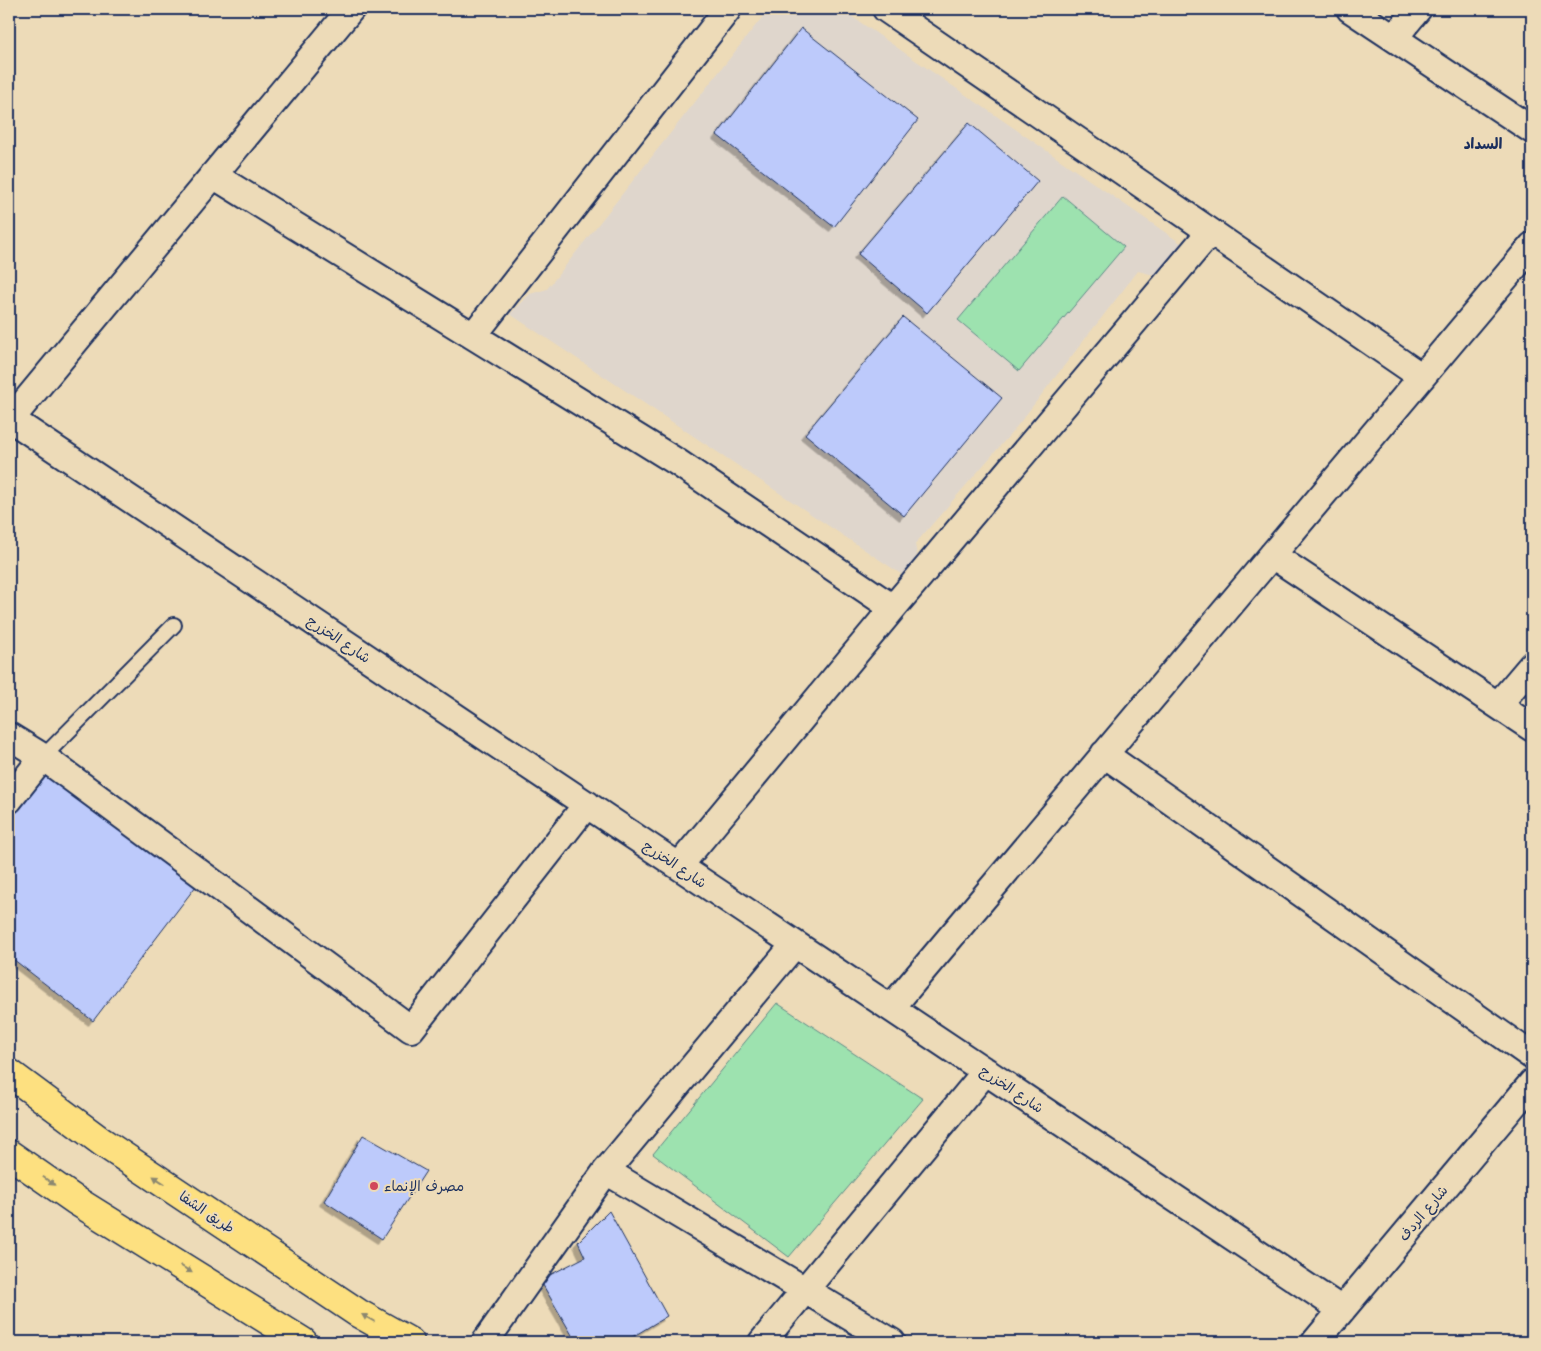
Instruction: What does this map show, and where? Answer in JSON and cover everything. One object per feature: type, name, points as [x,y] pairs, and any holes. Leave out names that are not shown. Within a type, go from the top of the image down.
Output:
[{"type":"main road","name":"طريق الشفا","points":[[9,1074],[102,1142],[358,1312],[410,1342]]},
{"type":"main road","points":[[9,1154],[75,1200],[303,1342]]},
{"type":"street","points":[[10,418],[351,9]]},
{"type":"street","points":[[473,336],[728,9]]},
{"type":"street","points":[[886,9],[1422,377]]},
{"type":"street","points":[[1350,9],[1532,130]]},
{"type":"street","points":[[1394,38],[1418,9]]},
{"type":"street","points":[[213,175],[677,462],[893,608]]},
{"type":"street","points":[[679,866],[893,608],[1210,232]]},
{"type":"street","points":[[891,1008],[1532,246]]},
{"type":"street","name":"شارع الخزرج","points":[[10,418],[1342,1310]]},
{"type":"street","points":[[1272,555],[1532,728]]},
{"type":"street","points":[[1498,705],[1532,665]]},
{"type":"street","points":[[9,736],[44,757],[411,1029],[587,804]]},
{"type":"street","points":[[1104,754],[1532,1056]]},
{"type":"street","points":[[9,800],[44,757]]},
{"type":"street","points":[[485,1342],[606,1171],[795,944]]},
{"type":"street","points":[[762,1342],[986,1072]]},
{"type":"street","name":"شارع الردف","points":[[1315,1342],[1532,1083]]},
{"type":"street","points":[[606,1171],[892,1342]]},
{"type":"lane","points":[[44,757],[174,625]]},
{"type":"shaded area","points":[[761,9],[841,9],[1185,246],[1158,276],[1138,271],[1014,430],[915,544],[917,555],[904,576],[510,314],[530,294],[547,289],[764,15]]},
{"type":"green space","points":[[1063,196],[1124,247],[1019,371],[958,320]]},
{"type":"green space","points":[[777,1003],[923,1099],[789,1257],[653,1154]]},
{"type":"building","points":[[801,28],[918,120],[834,227],[717,135]]},
{"type":"building","points":[[969,123],[1038,181],[927,313],[858,254]]},
{"type":"building","points":[[903,317],[1002,398],[904,516],[805,434]]},
{"type":"building","points":[[42,771],[196,886],[93,1021],[9,956],[9,814]]},
{"type":"building","name":"مصرف الإنماء","points":[[363,1135],[426,1171],[382,1239],[324,1201]]},
{"type":"building","points":[[609,1211],[667,1316],[624,1342],[576,1342],[540,1280],[585,1257],[578,1242]]},
{"type":"place","name":"مصرف الإنماء","points":[[374,1186]]},
{"type":"district","name":"السداد","points":[[1483,144]]}]
